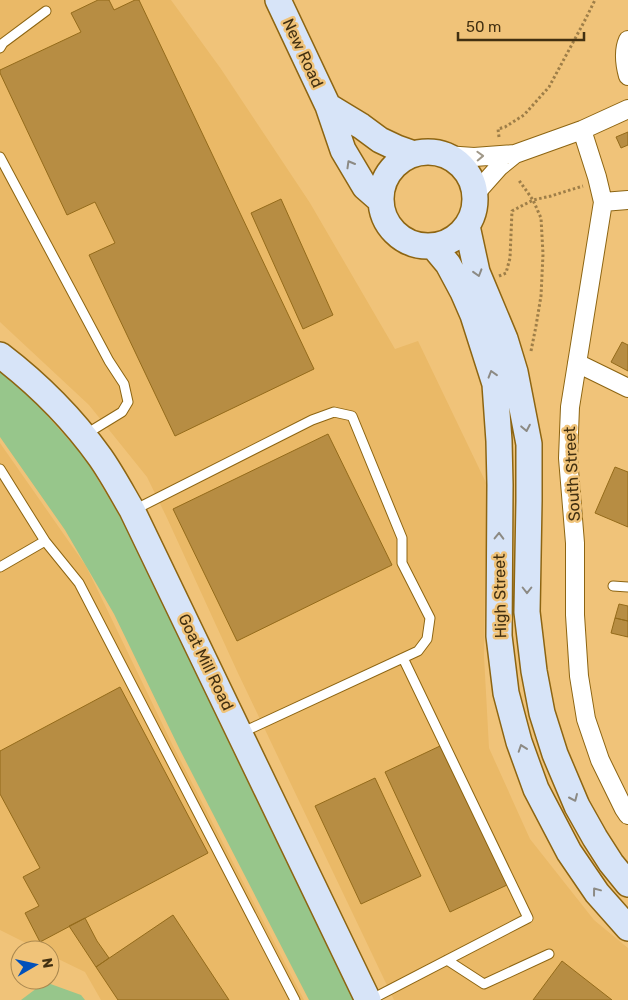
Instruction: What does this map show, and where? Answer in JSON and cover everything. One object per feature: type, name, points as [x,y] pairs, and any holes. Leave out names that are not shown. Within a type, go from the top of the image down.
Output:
[{"type":"street","name":"New Road","points":[[278,0],[328,106],[343,150],[365,188],[381,200]]},
{"type":"street","points":[[628,40],[625,62],[628,76]]},
{"type":"street","name":"New Road","points":[[328,106],[380,140],[414,154]]},
{"type":"street","points":[[445,155],[474,157],[515,154],[582,130],[628,109]]},
{"type":"street","name":"South Street","points":[[582,130],[603,202],[570,407],[568,458],[575,542],[579,676],[586,718],[600,760],[628,815]]},
{"type":"street","points":[[427,152],[439,153],[450,157],[460,164],[468,174],[473,185],[475,194],[474,210],[470,221],[463,231],[453,239],[442,244],[433,246],[418,245],[406,241],[396,234],[388,224],[383,213],[382,188],[387,177],[398,163],[414,154],[427,152]]},
{"type":"street","points":[[475,194],[515,154]]},
{"type":"street","points":[[603,202],[628,200]]},
{"type":"street","name":"High Street","points":[[467,226],[476,272],[505,339],[513,364],[529,444],[527,612],[534,671],[542,712],[555,754],[577,806],[611,863],[628,884]]},
{"type":"street","name":"High Street","points":[[433,246],[448,264],[466,299],[482,341],[495,384],[500,485],[499,636],[506,693],[519,742],[536,789],[569,852],[597,893],[628,928]]},
{"type":"street","name":"Goat Mill Road","points":[[0,355],[44,393],[74,423],[101,458],[132,510],[369,1000]]},
{"type":"street","points":[[577,362],[628,388]]},
{"type":"lane","points":[[0,48],[3,43],[46,11]]},
{"type":"lane","points":[[0,157],[124,384],[128,402],[122,412],[83,436]]},
{"type":"lane","points":[[132,510],[312,420],[334,412],[352,416],[402,538],[402,563],[430,618],[427,640],[418,652],[240,733]]},
{"type":"lane","points":[[0,468],[45,541],[80,583],[295,1000]]},
{"type":"lane","points":[[0,567],[45,541]]},
{"type":"lane","points":[[614,586],[628,587]]},
{"type":"lane","points":[[369,1000],[528,918],[403,658]]},
{"type":"lane","points":[[447,960],[484,984],[549,954]]},
{"type":"path","points":[[499,137],[498,129],[505,127],[524,115],[549,87],[595,0]]},
{"type":"path","points":[[518,179],[533,200],[541,218],[543,254],[541,296],[530,354]]},
{"type":"path","points":[[481,284],[506,272],[510,258],[512,211],[533,200],[598,182]]},
{"type":"shaded area","points":[[0,0],[171,0],[221,69],[310,203],[395,349],[418,341],[489,489],[485,572],[484,656],[489,748],[530,839],[594,920],[628,948],[628,1000],[394,1000],[147,477],[89,405],[0,322]]},
{"type":"shaded area","points":[[0,443],[86,566],[173,746],[304,1000],[101,1000],[85,972],[60,960],[60,940],[20,940],[0,930]]},
{"type":"green space","points":[[0,371],[28,394],[85,458],[140,550],[354,1000],[309,1000],[180,750],[114,614],[65,530],[0,437]]},
{"type":"green space","points":[[60,987],[81,995],[85,1000],[21,1000],[34,990],[60,990]]},
{"type":"building","points":[[98,0],[109,0],[114,10],[139,0],[314,369],[175,436],[89,255],[115,243],[95,202],[67,215],[0,73],[0,70],[81,32],[71,13]]},
{"type":"building","points":[[628,132],[628,145],[621,148],[616,137]]},
{"type":"building","points":[[281,199],[333,315],[303,329],[251,213]]},
{"type":"building","points":[[622,342],[628,345],[628,371],[611,362]]},
{"type":"building","points":[[328,434],[392,565],[237,641],[173,509]]},
{"type":"building","points":[[615,467],[628,472],[628,527],[595,513]]},
{"type":"building","points":[[619,604],[628,606],[628,621],[615,618]]},
{"type":"building","points":[[615,618],[628,621],[628,637],[611,633]]},
{"type":"building","points":[[120,687],[208,853],[44,940],[39,940],[25,913],[39,906],[23,877],[40,868],[0,794],[0,751]]},
{"type":"building","points":[[440,746],[507,885],[450,912],[385,772]]},
{"type":"building","points":[[375,778],[421,876],[361,904],[315,806]]},
{"type":"building","points":[[173,915],[229,1000],[118,1000],[96,967]]},
{"type":"building","points":[[85,918],[97,941],[109,958],[96,967],[69,926]]},
{"type":"building","points":[[562,961],[612,1000],[533,1000]]}]
